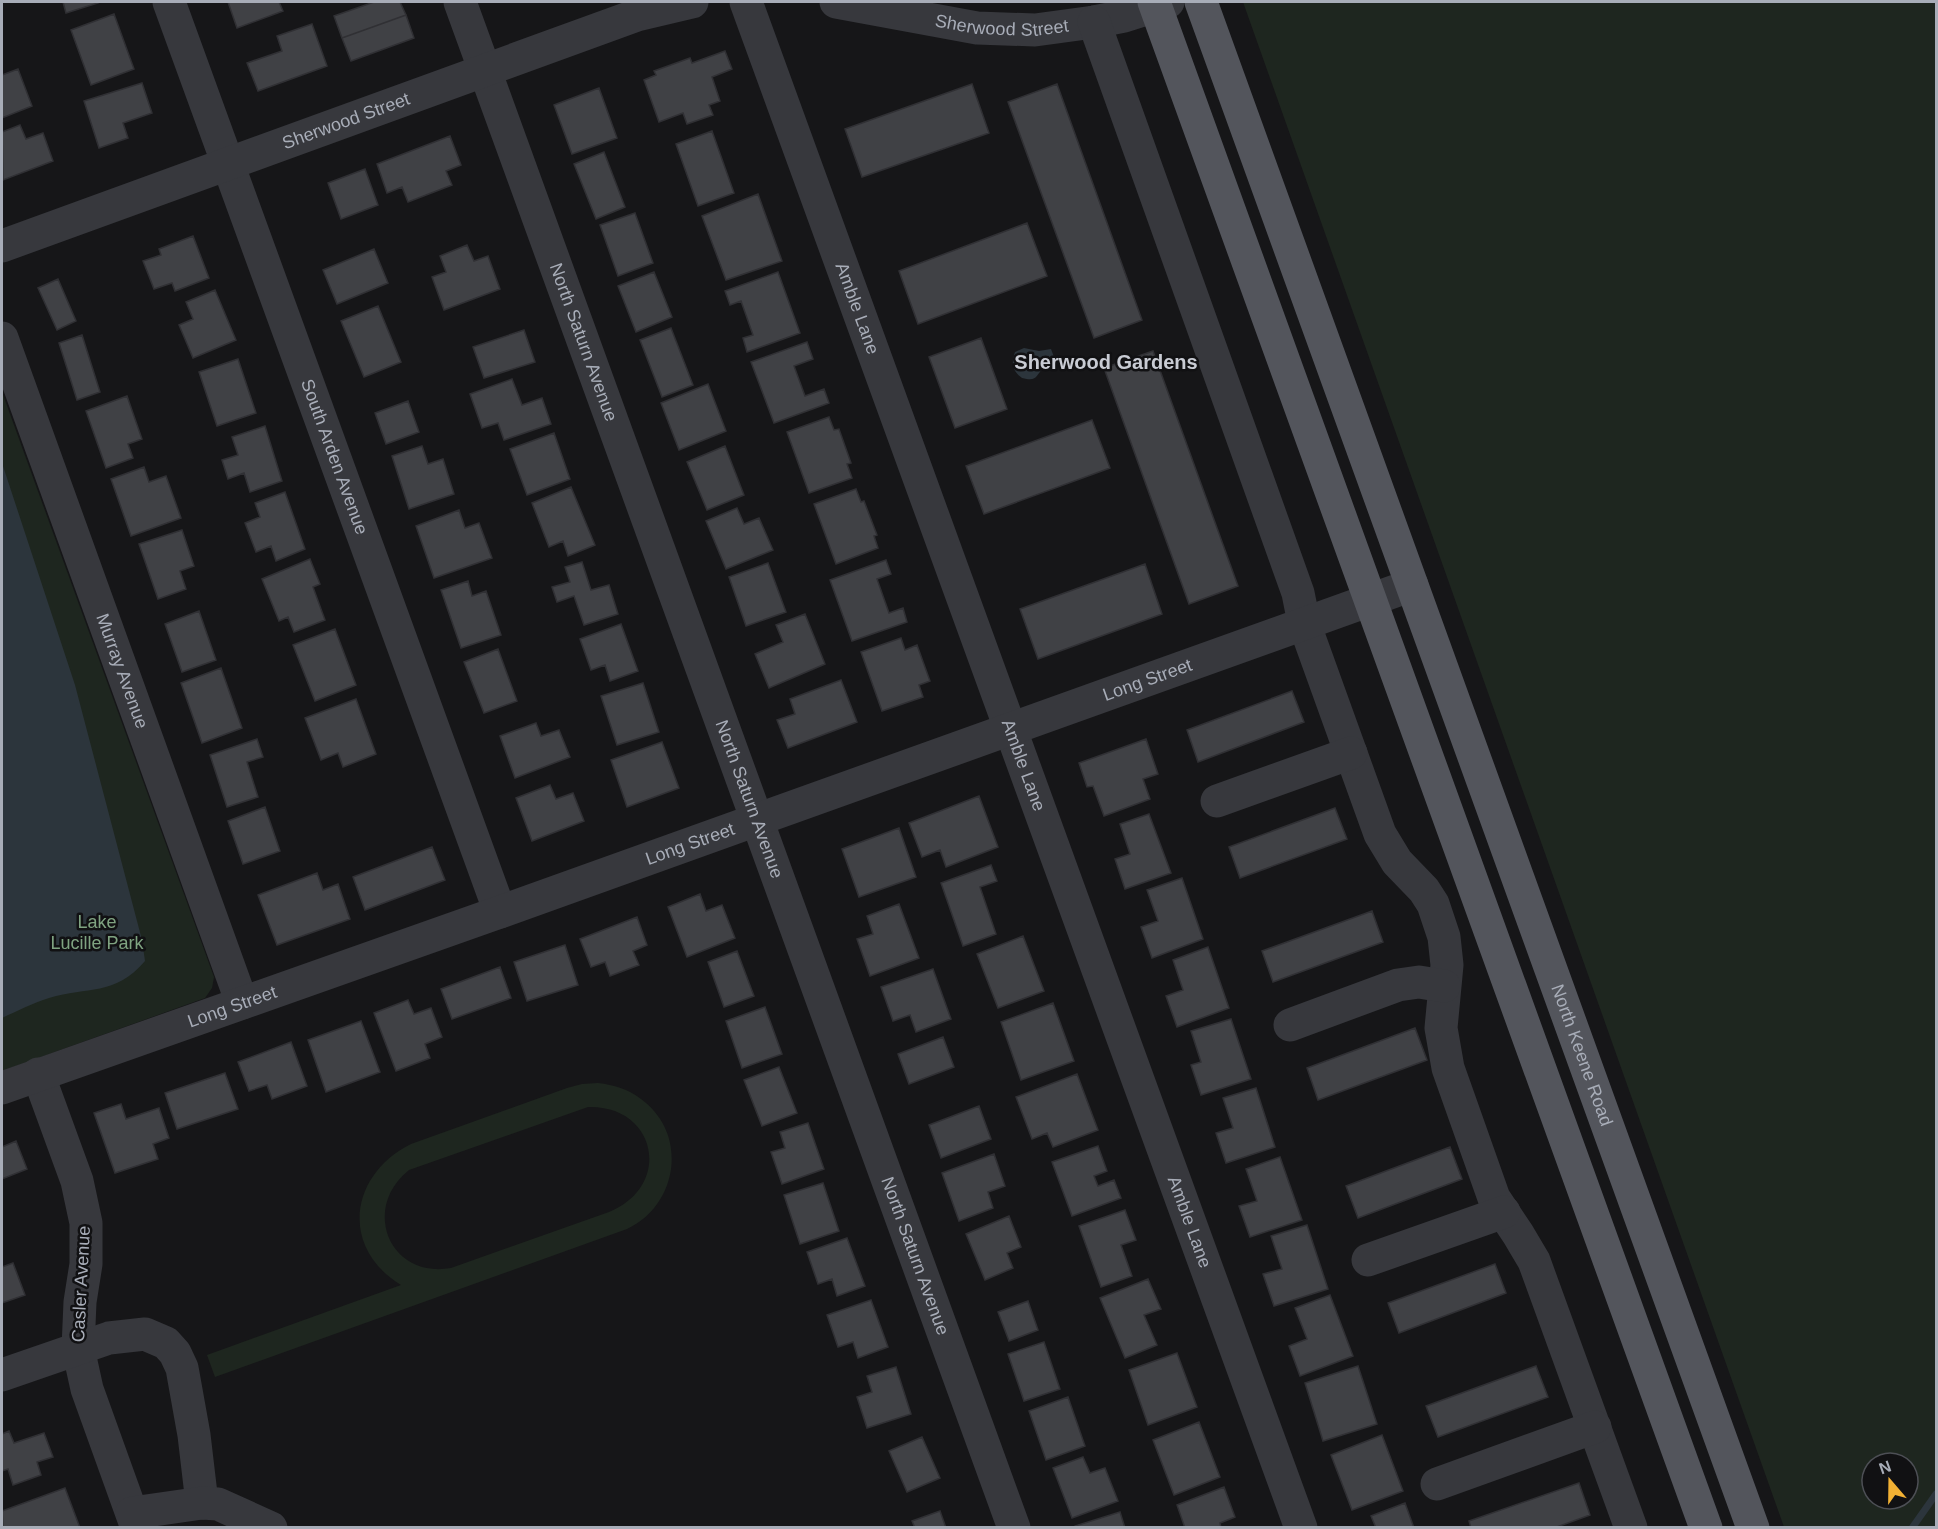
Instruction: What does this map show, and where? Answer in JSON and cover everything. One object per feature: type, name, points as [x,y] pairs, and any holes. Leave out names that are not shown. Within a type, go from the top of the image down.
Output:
[{"type":"main road","name":"North Keene Road","points":[[1201,2],[1753,1527]]},
{"type":"main road","points":[[1159,3],[1371,599],[1706,1527]]},
{"type":"street","name":"South Arden Avenue","points":[[169,2],[500,912]]},
{"type":"street","name":"North Saturn Avenue","points":[[460,2],[1014,1527]]},
{"type":"street","name":"Sherwood Street","points":[[2,246],[637,15],[692,2]]},
{"type":"street","name":"Amble Lane","points":[[746,2],[1301,1527]]},
{"type":"street","name":"Sherwood Street","points":[[836,2],[977,28],[1035,30],[1124,16],[1159,3]]},
{"type":"street","points":[[1094,22],[1298,593],[1304,623],[1380,834],[1397,862],[1424,890],[1433,904],[1444,937],[1447,965],[1441,1028],[1448,1068],[1494,1198],[1534,1261],[1632,1527]]},
{"type":"street","name":"Murray Avenue","points":[[2,338],[242,1003]]},
{"type":"street","name":"Long Street","points":[[2,1088],[1412,585]]},
{"type":"street","points":[[1217,801],[1351,753]]},
{"type":"street","points":[[1290,1025],[1398,985],[1419,982],[1444,986]]},
{"type":"street","name":"Casler Avenue","points":[[38,1074],[77,1181],[86,1223],[86,1264],[80,1302],[78,1348],[87,1389],[135,1520]]},
{"type":"street","points":[[1368,1260],[1504,1212]]},
{"type":"street","points":[[2,1375],[109,1338],[145,1334],[165,1343],[175,1353],[182,1368],[199,1467],[202,1503]]},
{"type":"street","points":[[1437,1484],[1595,1427]]},
{"type":"street","points":[[135,1520],[202,1503],[218,1504],[271,1527]]},
{"type":"green space","points":[[1243,2],[1936,2],[1936,1527],[1784,1527]]},
{"type":"green space","name":"Lake Lucille Park","points":[[2,392],[214,977],[212,988],[205,998],[2,1071]]},
{"type":"green space","points":[[582,1084],[604,1084],[631,1093],[641,1099],[656,1114],[666,1131],[671,1149],[671,1168],[666,1187],[657,1203],[644,1218],[627,1229],[215,1377],[207,1355],[401,1285],[381,1270],[368,1252],[361,1232],[360,1212],[365,1192],[375,1174],[390,1157],[411,1144]],"holes":[[[588,1107],[611,1110],[629,1119],[642,1132],[648,1149],[649,1167],[642,1184],[629,1200],[609,1212],[451,1268],[429,1269],[412,1263],[398,1252],[389,1237],[385,1221],[387,1203],[394,1186],[409,1170]]]},
{"type":"shaded area","points":[[1024,348],[1039,351],[1051,349],[1054,357],[1053,361],[1045,366],[1034,379],[1022,378],[1013,366],[1015,352]]},
{"type":"shaded area","points":[[2,463],[75,685],[142,940],[145,961],[134,972],[111,985],[49,998],[2,1018]]},
{"type":"building","points":[[63,2],[97,2],[98,3],[66,13]]},
{"type":"building","points":[[228,2],[279,2],[283,11],[237,28]]},
{"type":"building","points":[[374,2],[400,2],[406,15],[342,38],[334,16]]},
{"type":"building","points":[[114,14],[134,69],[91,85],[71,30]]},
{"type":"building","points":[[406,15],[414,38],[351,61],[342,38]]},
{"type":"building","points":[[312,24],[327,66],[258,91],[247,63],[282,51],[277,36]]},
{"type":"building","points":[[725,51],[732,69],[712,77],[720,101],[709,105],[713,115],[687,124],[683,113],[659,122],[644,80],[656,75],[654,71],[690,58],[692,63]]},
{"type":"building","points":[[18,69],[32,106],[2,118],[2,75]]},
{"type":"building","points":[[142,83],[152,113],[123,123],[128,138],[99,148],[84,101]]},
{"type":"building","points":[[972,84],[989,133],[862,177],[845,129]]},
{"type":"building","points":[[1057,84],[1142,320],[1094,338],[1008,102]]},
{"type":"building","points":[[599,88],[617,138],[572,154],[554,105]]},
{"type":"building","points":[[20,125],[26,139],[43,133],[53,161],[3,180],[2,132]]},
{"type":"building","points":[[712,131],[734,193],[698,206],[676,144]]},
{"type":"building","points":[[450,136],[461,165],[446,171],[452,185],[408,202],[402,187],[387,193],[377,164]]},
{"type":"building","points":[[604,152],[625,207],[596,219],[574,164]]},
{"type":"building","points":[[365,169],[378,205],[341,219],[328,183]]},
{"type":"building","points":[[758,194],[782,261],[726,280],[702,216]]},
{"type":"building","points":[[635,213],[653,263],[618,276],[600,225]]},
{"type":"building","points":[[1027,223],[1047,276],[918,324],[899,271]]},
{"type":"building","points":[[193,236],[209,278],[175,291],[172,283],[154,289],[143,261],[161,255],[159,249]]},
{"type":"building","points":[[467,245],[474,261],[488,256],[500,289],[444,310],[432,277],[446,272],[440,256]]},
{"type":"building","points":[[374,249],[388,283],[337,304],[323,270]]},
{"type":"building","points":[[654,272],[672,317],[636,332],[618,286]]},
{"type":"building","points":[[778,272],[800,333],[747,352],[743,338],[753,335],[741,301],[730,305],[725,291]]},
{"type":"building","points":[[58,279],[76,321],[57,330],[38,288]]},
{"type":"building","points":[[215,290],[236,340],[193,358],[179,325],[193,319],[186,302]]},
{"type":"building","points":[[378,306],[401,362],[364,377],[341,321]]},
{"type":"building","points":[[671,328],[693,385],[662,397],[640,340]]},
{"type":"building","points":[[524,330],[535,362],[484,378],[473,347]]},
{"type":"building","points":[[82,335],[100,392],[77,400],[59,343]]},
{"type":"building","points":[[981,338],[1007,409],[955,428],[929,357]]},
{"type":"building","points":[[807,342],[813,359],[794,366],[805,396],[824,389],[829,403],[774,423],[751,362]]},
{"type":"building","points":[[1153,351],[1238,586],[1189,604],[1104,368]]},
{"type":"building","points":[[238,359],[256,413],[217,426],[199,372]]},
{"type":"building","points":[[512,379],[522,405],[542,398],[551,424],[504,440],[498,423],[482,428],[470,394]]},
{"type":"building","points":[[708,384],[726,431],[679,450],[661,403]]},
{"type":"building","points":[[127,396],[142,439],[128,444],[133,458],[106,468],[86,411]]},
{"type":"building","points":[[408,401],[419,432],[386,444],[375,413]]},
{"type":"building","points":[[829,417],[834,430],[839,429],[851,463],[847,464],[852,478],[809,493],[787,432]]},
{"type":"building","points":[[1092,420],[1110,468],[984,514],[966,466]]},
{"type":"building","points":[[265,426],[282,481],[250,492],[244,473],[228,479],[222,460],[238,455],[232,437]]},
{"type":"building","points":[[554,433],[570,479],[527,495],[510,449]]},
{"type":"building","points":[[422,446],[428,464],[443,459],[454,494],[409,509],[392,456]]},
{"type":"building","points":[[725,446],[744,495],[707,510],[687,462]]},
{"type":"building","points":[[144,467],[149,482],[166,476],[181,518],[131,536],[111,479]]},
{"type":"building","points":[[571,487],[595,545],[568,556],[563,541],[549,547],[532,503]]},
{"type":"building","points":[[856,489],[861,502],[864,501],[877,535],[874,536],[878,548],[836,564],[814,504]]},
{"type":"building","points":[[285,492],[305,549],[276,561],[271,546],[256,552],[245,523],[260,517],[255,503]]},
{"type":"building","points":[[737,508],[744,524],[759,518],[773,550],[726,569],[706,521]]},
{"type":"building","points":[[459,510],[465,528],[479,523],[492,558],[434,578],[416,526]]},
{"type":"building","points":[[182,530],[194,566],[180,571],[186,589],[158,599],[139,544]]},
{"type":"building","points":[[310,559],[320,584],[313,587],[325,620],[294,632],[288,617],[279,621],[262,579]]},
{"type":"building","points":[[886,560],[891,574],[877,579],[889,613],[903,608],[907,622],[852,641],[830,580]]},
{"type":"building","points":[[582,562],[591,590],[609,585],[618,614],[584,625],[574,596],[557,602],[552,587],[570,582],[565,567]]},
{"type":"building","points":[[768,563],[786,612],[746,626],[729,577]]},
{"type":"building","points":[[1145,564],[1162,614],[1038,659],[1020,609]]},
{"type":"building","points":[[468,581],[472,596],[486,591],[501,635],[461,648],[441,590]]},
{"type":"building","points":[[199,611],[216,660],[182,672],[165,624]]},
{"type":"building","points":[[805,614],[825,664],[769,688],[755,654],[783,642],[776,625]]},
{"type":"building","points":[[621,624],[638,671],[610,681],[605,665],[591,670],[580,639]]},
{"type":"building","points":[[335,629],[356,685],[315,701],[293,645]]},
{"type":"building","points":[[901,638],[905,650],[917,645],[930,681],[919,685],[923,697],[882,711],[861,652]]},
{"type":"building","points":[[498,649],[517,701],[484,713],[464,662]]},
{"type":"building","points":[[221,668],[242,728],[202,743],[181,683]]},
{"type":"building","points":[[841,680],[857,722],[788,748],[777,720],[795,714],[790,699]]},
{"type":"building","points":[[643,683],[659,732],[617,745],[601,696]]},
{"type":"building","points":[[1292,691],[1304,722],[1198,762],[1187,730]]},
{"type":"building","points":[[356,699],[376,754],[343,767],[338,753],[321,760],[305,718]]},
{"type":"building","points":[[536,723],[541,736],[559,730],[570,757],[515,778],[500,736]]},
{"type":"building","points":[[257,739],[263,757],[247,762],[258,797],[227,807],[210,755]]},
{"type":"building","points":[[1146,739],[1158,774],[1143,779],[1150,799],[1104,816],[1093,786],[1087,787],[1079,763]]},
{"type":"building","points":[[662,742],[679,788],[627,807],[611,760]]},
{"type":"building","points":[[550,785],[556,799],[573,793],[584,821],[532,841],[516,798]]},
{"type":"building","points":[[979,796],[998,847],[946,867],[940,850],[922,857],[909,823]]},
{"type":"building","points":[[265,807],[280,851],[243,864],[228,821]]},
{"type":"building","points":[[1335,808],[1347,839],[1240,878],[1229,847]]},
{"type":"building","points":[[1149,814],[1171,873],[1125,889],[1115,859],[1130,854],[1120,824]]},
{"type":"building","points":[[899,828],[916,877],[859,897],[842,849]]},
{"type":"building","points":[[432,847],[445,880],[365,910],[353,877]]},
{"type":"building","points":[[991,865],[997,881],[980,887],[996,934],[963,946],[941,883]]},
{"type":"building","points":[[317,873],[323,890],[338,884],[350,919],[277,945],[258,895]]},
{"type":"building","points":[[1182,878],[1203,939],[1152,958],[1141,927],[1158,921],[1147,890]]},
{"type":"building","points":[[700,894],[706,911],[722,905],[735,938],[687,957],[668,907]]},
{"type":"building","points":[[899,904],[919,958],[870,976],[857,939],[873,934],[867,916]]},
{"type":"building","points":[[1372,911],[1383,942],[1273,982],[1262,951]]},
{"type":"building","points":[[637,917],[647,945],[633,951],[639,965],[610,976],[605,962],[591,967],[580,939]]},
{"type":"building","points":[[1023,936],[1044,991],[998,1008],[977,954]]},
{"type":"building","points":[[565,945],[578,985],[527,1001],[514,962]]},
{"type":"building","points":[[1208,947],[1229,1008],[1177,1027],[1166,996],[1183,990],[1173,960]]},
{"type":"building","points":[[737,951],[754,996],[724,1007],[708,962]]},
{"type":"building","points":[[500,967],[511,998],[452,1019],[441,989]]},
{"type":"building","points":[[933,969],[951,1019],[916,1032],[910,1015],[893,1021],[881,987]]},
{"type":"building","points":[[408,1000],[414,1014],[431,1008],[442,1037],[425,1044],[430,1058],[396,1071],[374,1013]]},
{"type":"building","points":[[1053,1003],[1074,1061],[1021,1080],[1001,1022]]},
{"type":"building","points":[[765,1007],[782,1054],[742,1068],[726,1021]]},
{"type":"building","points":[[1231,1019],[1251,1079],[1201,1095],[1191,1065],[1201,1062],[1191,1031]]},
{"type":"building","points":[[361,1021],[380,1072],[326,1092],[308,1040]]},
{"type":"building","points":[[1415,1028],[1427,1060],[1318,1100],[1307,1068]]},
{"type":"building","points":[[943,1037],[954,1067],[909,1084],[898,1054]]},
{"type":"building","points":[[291,1042],[307,1086],[272,1099],[267,1085],[249,1091],[238,1062]]},
{"type":"building","points":[[779,1067],[797,1113],[762,1126],[744,1080]]},
{"type":"building","points":[[225,1073],[238,1109],[177,1129],[165,1093]]},
{"type":"building","points":[[1077,1074],[1098,1130],[1053,1147],[1047,1133],[1032,1139],[1016,1097]]},
{"type":"building","points":[[1256,1088],[1275,1147],[1226,1163],[1216,1133],[1233,1128],[1223,1098]]},
{"type":"building","points":[[121,1104],[126,1119],[159,1108],[169,1138],[153,1144],[158,1159],[115,1173],[94,1113]]},
{"type":"building","points":[[979,1106],[991,1139],[941,1158],[929,1125]]},
{"type":"building","points":[[808,1123],[824,1169],[782,1184],[771,1152],[785,1148],[780,1132]]},
{"type":"building","points":[[16,1141],[27,1169],[2,1179],[2,1147]]},
{"type":"building","points":[[1098,1146],[1107,1171],[1094,1176],[1098,1186],[1114,1180],[1121,1198],[1072,1216],[1052,1162]]},
{"type":"building","points":[[1450,1147],[1462,1179],[1358,1218],[1346,1186]]},
{"type":"building","points":[[994,1154],[1005,1186],[988,1192],[993,1208],[959,1221],[942,1173]]},
{"type":"building","points":[[1280,1157],[1302,1220],[1250,1237],[1239,1206],[1257,1201],[1246,1169]]},
{"type":"building","points":[[823,1183],[839,1231],[800,1244],[784,1195]]},
{"type":"building","points":[[1125,1210],[1136,1240],[1121,1245],[1132,1276],[1101,1287],[1079,1226]]},
{"type":"building","points":[[1009,1216],[1021,1247],[1007,1253],[1013,1268],[985,1280],[966,1234]]},
{"type":"building","points":[[1307,1225],[1328,1289],[1274,1306],[1263,1274],[1282,1269],[1271,1236]]},
{"type":"building","points":[[847,1238],[865,1286],[837,1296],[832,1279],[818,1284],[807,1252]]},
{"type":"building","points":[[13,1263],[25,1295],[2,1303],[2,1267]]},
{"type":"building","points":[[1495,1264],[1506,1293],[1399,1333],[1388,1303]]},
{"type":"building","points":[[1148,1279],[1161,1309],[1144,1315],[1157,1345],[1125,1358],[1100,1298]]},
{"type":"building","points":[[1330,1295],[1353,1356],[1300,1376],[1289,1346],[1307,1339],[1295,1308]]},
{"type":"building","points":[[871,1300],[888,1347],[858,1358],[853,1342],[838,1347],[827,1315]]},
{"type":"building","points":[[1028,1301],[1038,1330],[1009,1341],[998,1312]]},
{"type":"building","points":[[1044,1342],[1060,1389],[1024,1401],[1008,1354]]},
{"type":"building","points":[[1177,1353],[1197,1407],[1148,1425],[1129,1370]]},
{"type":"building","points":[[1358,1366],[1377,1424],[1323,1441],[1305,1383]]},
{"type":"building","points":[[1536,1366],[1548,1397],[1438,1437],[1426,1406]]},
{"type":"building","points":[[896,1367],[911,1414],[867,1428],[857,1397],[872,1392],[867,1376]]},
{"type":"building","points":[[1068,1397],[1085,1446],[1046,1460],[1029,1411]]},
{"type":"building","points":[[1199,1422],[1220,1477],[1174,1495],[1153,1440]]},
{"type":"building","points":[[9,1431],[14,1443],[44,1433],[53,1457],[37,1462],[41,1475],[13,1485],[8,1469],[2,1471],[2,1434]]},
{"type":"building","points":[[1382,1435],[1403,1491],[1352,1510],[1331,1455]]},
{"type":"building","points":[[922,1437],[940,1478],[907,1492],[889,1451]]},
{"type":"building","points":[[1083,1457],[1090,1473],[1105,1468],[1118,1501],[1072,1518],[1053,1468]]},
{"type":"building","points":[[1579,1483],[1590,1515],[1554,1528],[1471,1528],[1469,1521]]},
{"type":"building","points":[[1224,1487],[1235,1517],[1220,1523],[1221,1528],[1185,1528],[1177,1505]]},
{"type":"building","points":[[65,1488],[80,1528],[3,1528],[2,1511]]},
{"type":"building","points":[[1405,1503],[1414,1528],[1376,1528],[1371,1516]]},
{"type":"building","points":[[940,1511],[946,1528],[915,1528],[912,1521]]},
{"type":"building","points":[[1120,1512],[1125,1528],[1075,1528],[1075,1526]]},
{"type":"waterway","points":[[1912,1528],[1936,1494]]},
{"type":"district","name":"Sherwood Gardens","points":[[1106,362]]}]
